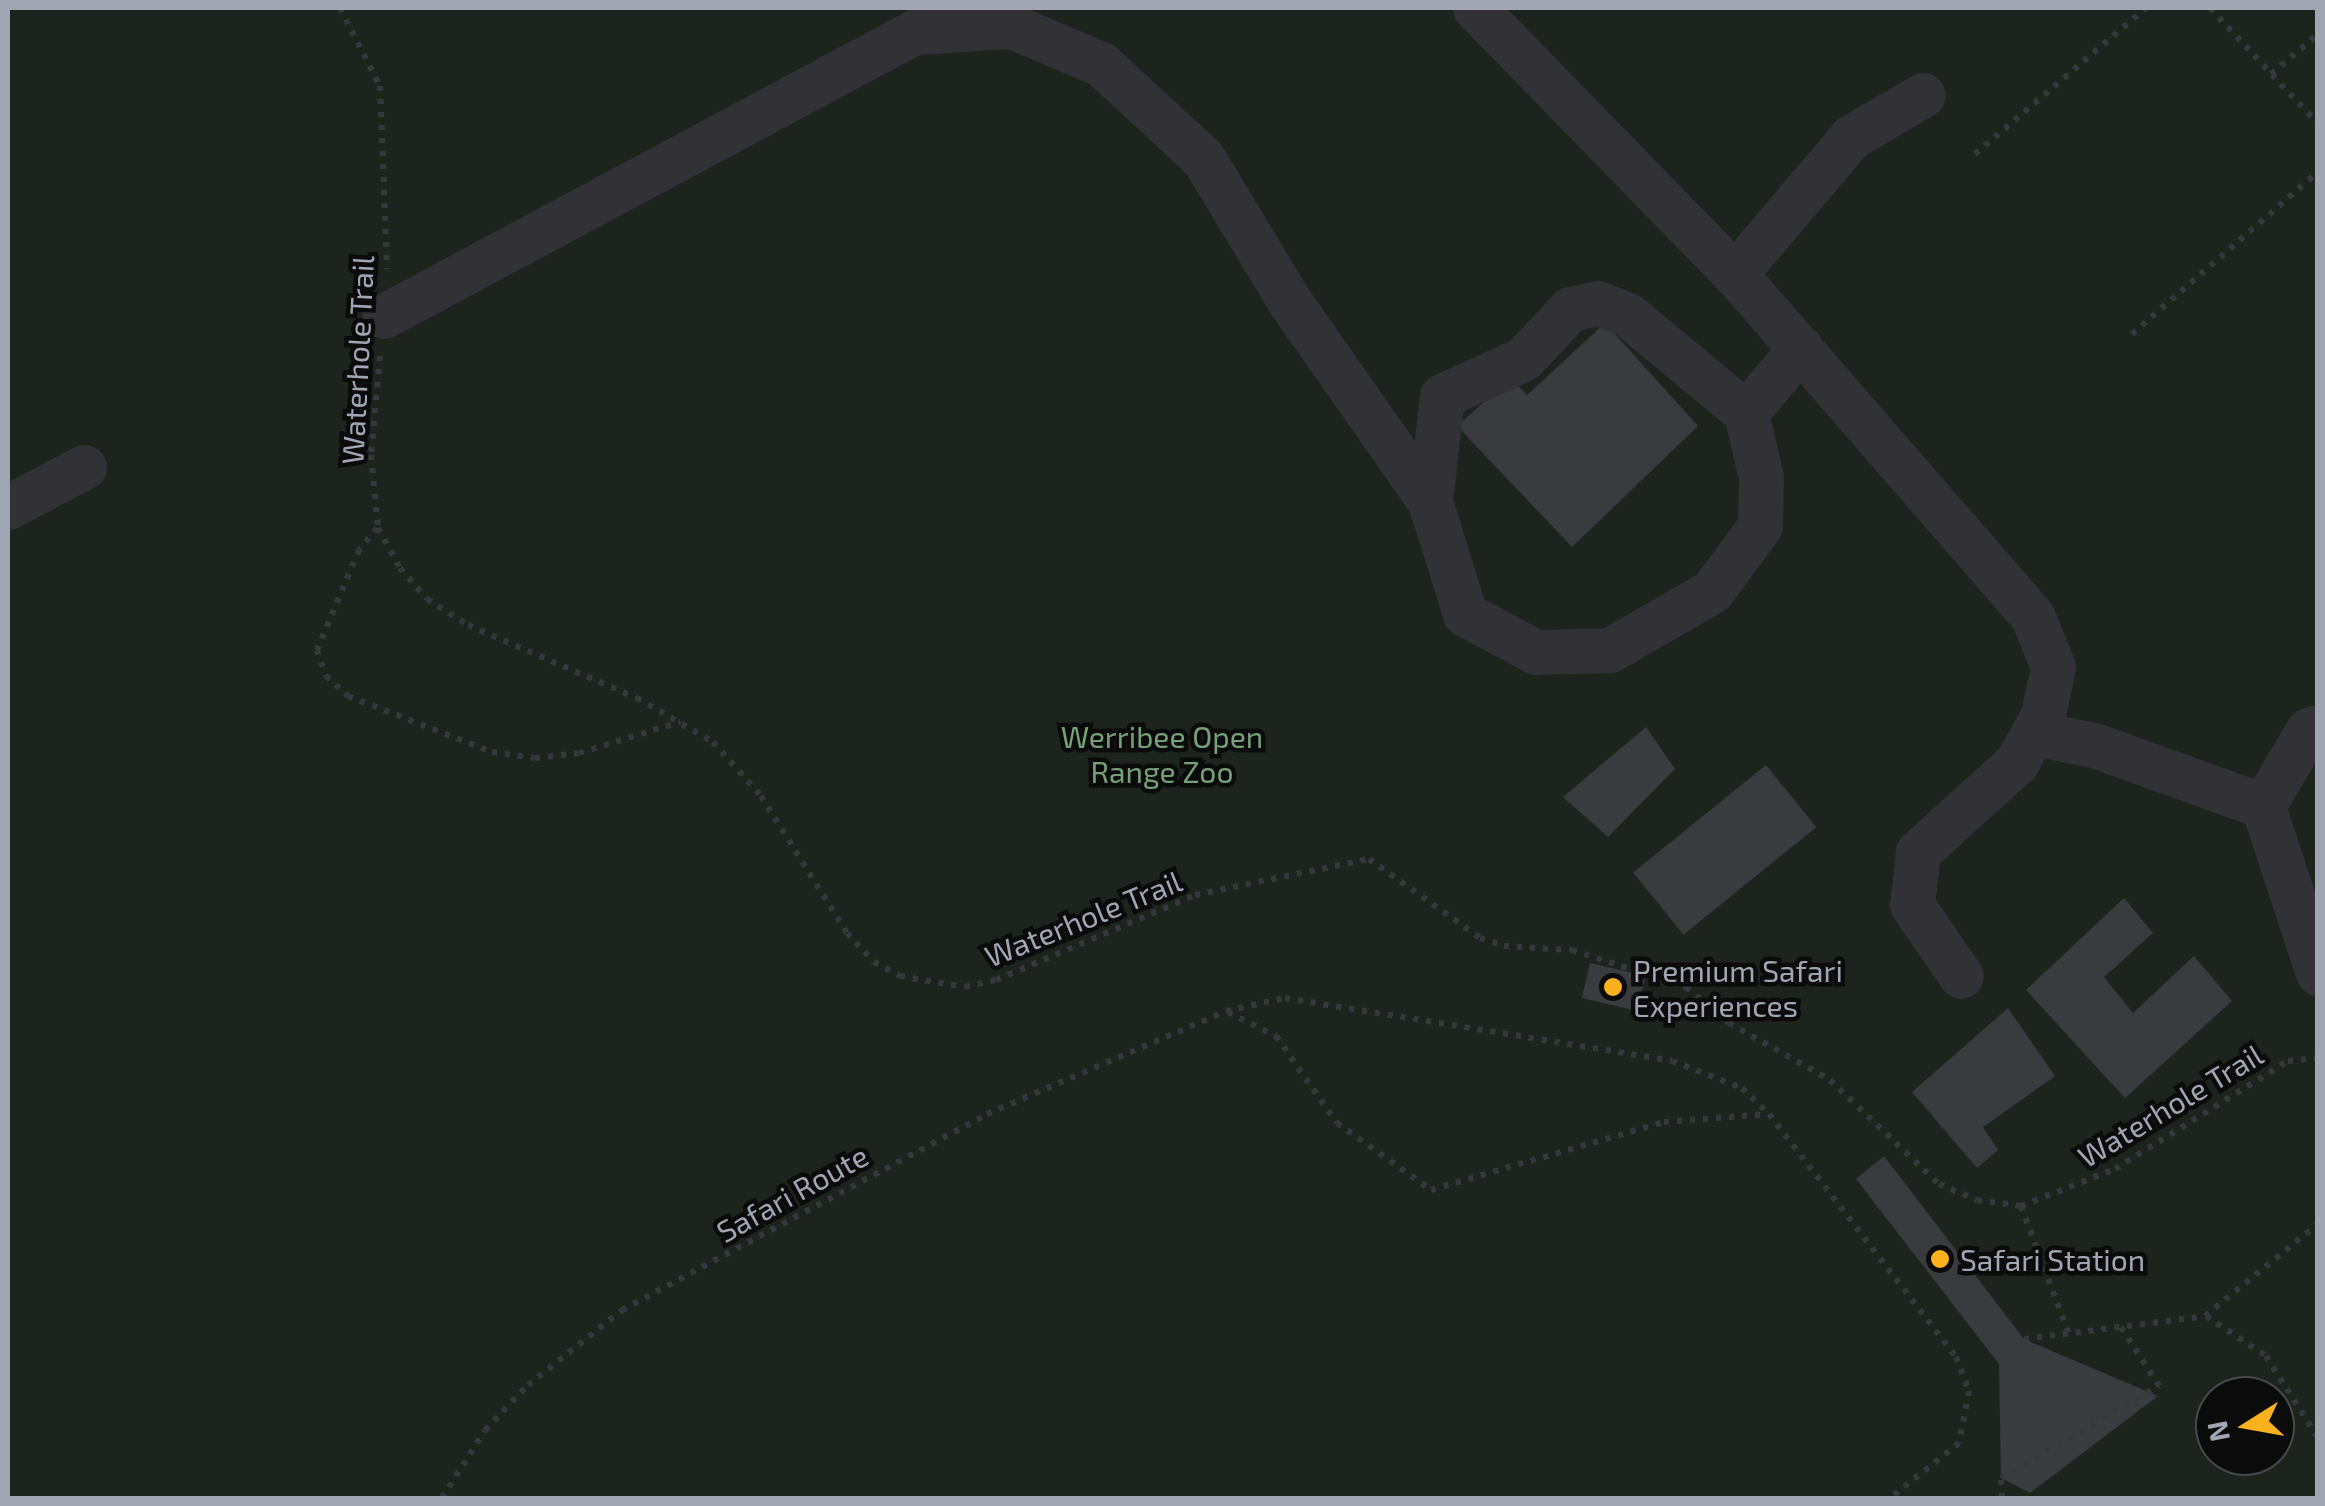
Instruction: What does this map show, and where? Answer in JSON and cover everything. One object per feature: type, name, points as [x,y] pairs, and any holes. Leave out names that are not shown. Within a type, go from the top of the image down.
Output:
[{"type":"street","points":[[384,316],[961,8]]},
{"type":"street","points":[[1476,8],[1736,274],[2033,617],[2053,667],[2032,733],[2017,762],[1918,852],[1912,905],[1961,976]]},
{"type":"street","points":[[915,32],[1011,26],[1100,64],[1203,158],[1290,302],[1430,502],[1465,614],[1536,652],[1610,650],[1712,591],[1760,526],[1761,477],[1746,413],[1628,314],[1598,303],[1570,310],[1523,359],[1442,396],[1430,502]]},
{"type":"street","points":[[1736,274],[1851,137],[1923,95]]},
{"type":"street","points":[[1746,413],[1800,348]]},
{"type":"street","points":[[8,507],[84,467]]},
{"type":"street","points":[[2318,727],[2308,730],[2263,806],[2318,973]]},
{"type":"street","points":[[2032,733],[2094,745],[2263,806]]},
{"type":"path","name":"Waterhole Trail","points":[[340,8],[380,86],[384,316],[371,455],[378,528],[427,599],[681,722],[737,765],[847,933],[874,962],[900,976],[965,987],[996,980],[1195,895],[1369,859],[1480,938],[1504,946],[1572,950],[1686,987],[1729,1024],[1830,1080],[1939,1184],[1977,1200],[2022,1206],[2116,1169],[2288,1062],[2318,1058]]},
{"type":"path","points":[[1975,154],[2146,8]]},
{"type":"path","points":[[2210,8],[2318,124]]},
{"type":"path","points":[[2272,74],[2318,34]]},
{"type":"path","points":[[2132,334],[2318,172]]},
{"type":"path","points":[[378,528],[359,550],[317,650],[326,676],[348,696],[492,752],[535,758],[579,753],[681,722]]},
{"type":"path","name":"Safari Route","points":[[442,1498],[485,1430],[528,1384],[622,1310],[987,1114],[1226,1011],[1285,998],[1672,1061],[1742,1088],[1769,1114],[1956,1357],[1969,1391],[1959,1443],[1890,1498]]},
{"type":"path","points":[[1226,1011],[1276,1036],[1337,1123],[1431,1190],[1664,1122],[1769,1114]]},
{"type":"path","points":[[2022,1206],[2070,1337]]},
{"type":"path","points":[[2024,1340],[2070,1337],[2205,1316],[2318,1224]]},
{"type":"path","points":[[2205,1316],[2266,1356],[2318,1438]]},
{"type":"path","points":[[2002,1498],[2001,1478],[2159,1386],[2122,1327]]},
{"type":"green space","name":"Werribee Open Range Zoo","points":[[8,8],[2317,8],[2317,1498],[8,1498]]},
{"type":"building","points":[[1605,323],[1698,426],[1572,547],[1457,426],[1511,378],[1527,395]]},
{"type":"building","points":[[1646,727],[1675,769],[1608,837],[1563,797]]},
{"type":"building","points":[[1766,765],[1816,827],[1683,935],[1633,873]]},
{"type":"building","points":[[2124,898],[2153,933],[2104,977],[2133,1013],[2194,956],[2232,1001],[2125,1098],[2026,990]]},
{"type":"building","name":"Premium Safari Experiences","points":[[1590,963],[1646,976],[1637,1011],[1582,998]]},
{"type":"building","points":[[2008,1008],[2055,1076],[1983,1127],[1998,1150],[1977,1168],[1912,1092]]},
{"type":"building","name":"Safari Station","points":[[1884,1156],[2024,1339],[2158,1396],[2030,1493],[2001,1478],[1999,1364],[1856,1179]]},
{"type":"place","name":"Premium Safari Experiences","points":[[1613,987]]},
{"type":"place","name":"Safari Station","points":[[1940,1259]]}]
